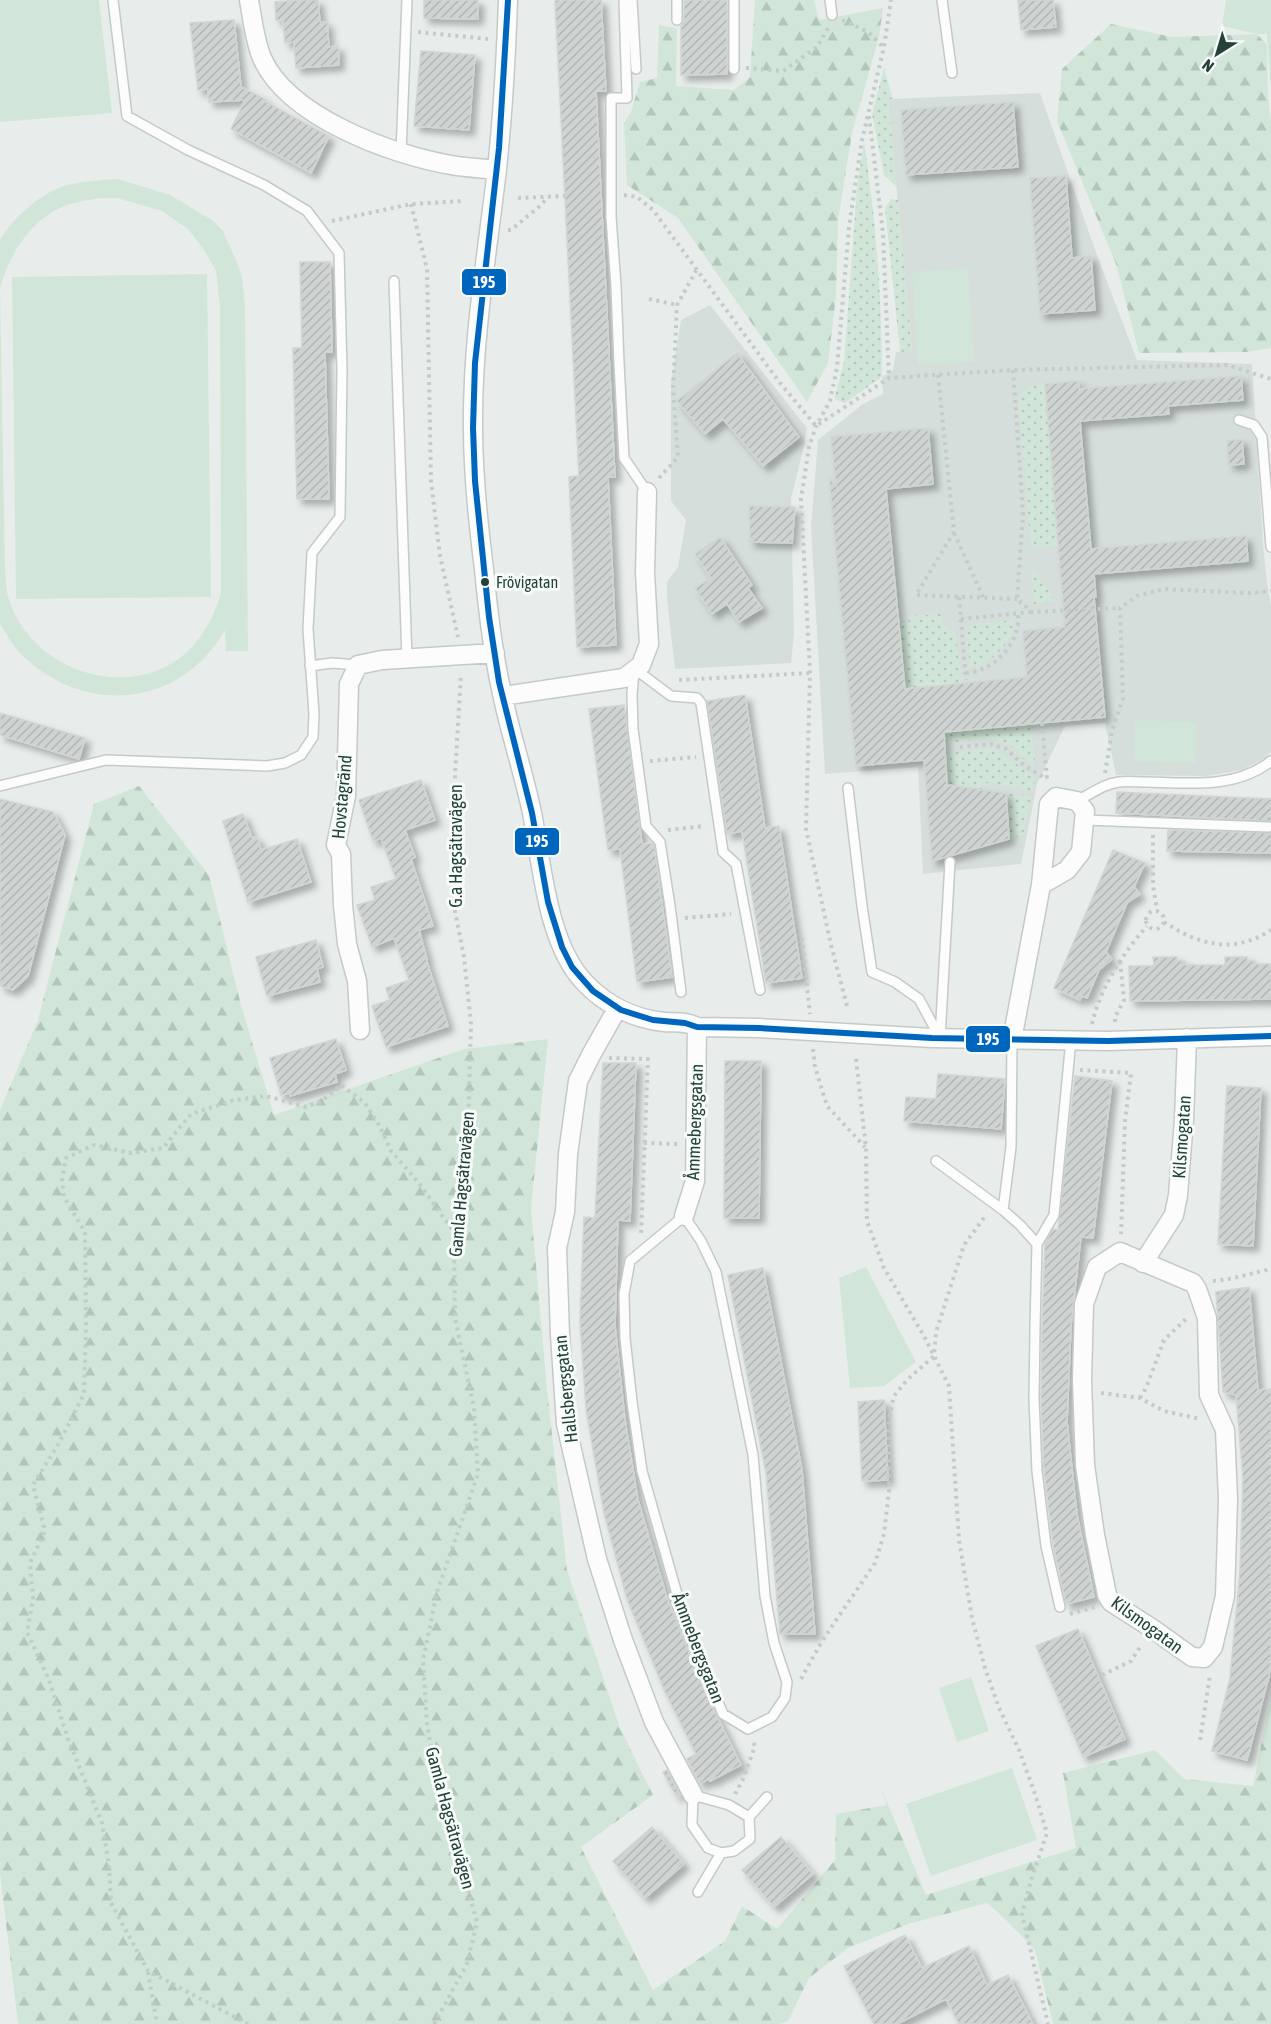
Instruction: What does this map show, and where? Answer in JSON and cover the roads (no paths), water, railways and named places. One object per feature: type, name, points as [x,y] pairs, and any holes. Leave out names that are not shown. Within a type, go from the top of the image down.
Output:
[{"type":"street","points":[[249,0],[262,58],[283,89],[309,109],[344,130],[400,153],[451,165],[497,170]]},
{"type":"street","points":[[508,0],[503,107],[476,341],[473,427],[478,517],[491,635],[503,696],[532,811],[547,895],[561,945],[570,964],[584,983],[617,1009],[641,1018],[691,1023],[697,1027],[1012,1040],[1119,1041],[1271,1036]]},
{"type":"street","points":[[503,696],[624,678],[641,665],[649,644],[645,573],[647,492]]},
{"type":"street","points":[[358,665],[382,660],[495,653]]},
{"type":"street","name":"Hovstagränd","points":[[358,665],[349,684],[346,796],[336,846],[341,854],[347,944],[357,981],[360,1030]]},
{"type":"street","points":[[1012,1040],[1041,885],[1049,804],[1056,797],[1077,801],[1085,811],[1081,852],[1067,870],[1041,885]]},
{"type":"street","name":"Hallsbergsgatan","points":[[617,1009],[578,1081],[568,1154],[564,1212],[557,1248],[566,1424],[597,1559],[623,1640],[654,1722],[693,1794]]},
{"type":"street","name":"Åmmebergsgatan","points":[[684,1216],[695,1181],[697,1027]]},
{"type":"street","name":"Kilsmogatan","points":[[1143,1263],[1173,1215],[1178,1195],[1187,1038]]},
{"type":"street","name":"Kilsmogatan","points":[[1120,1252],[1143,1263],[1193,1283],[1197,1289],[1207,1318],[1209,1395],[1225,1430],[1227,1499],[1225,1596],[1214,1647],[1204,1658],[1192,1657],[1111,1602],[1107,1595],[1095,1535],[1085,1465],[1082,1380],[1084,1304],[1097,1267],[1120,1252]]},
{"type":"lane","points":[[0,786],[106,760],[267,766],[285,763],[301,755],[313,737],[314,714],[308,629],[312,553],[340,517],[342,370],[339,253],[307,211],[264,185],[188,150],[127,116],[113,0]]},
{"type":"lane","points":[[400,153],[407,0]]},
{"type":"lane","points":[[624,0],[627,98],[611,98],[611,217],[624,458],[647,492]]},
{"type":"lane","points":[[632,0],[636,69]]},
{"type":"lane","points":[[677,0],[677,20]]},
{"type":"lane","points":[[734,0],[738,68]]},
{"type":"lane","points":[[830,0],[832,15]]},
{"type":"lane","points":[[942,0],[952,73]]},
{"type":"lane","points":[[394,281],[406,658]]},
{"type":"lane","points":[[1239,420],[1254,424],[1262,437],[1271,547]]},
{"type":"lane","points":[[310,666],[332,663],[358,665]]},
{"type":"lane","points":[[635,669],[671,696],[697,698],[701,703],[723,852],[736,864],[760,990]]},
{"type":"lane","points":[[635,669],[632,694],[633,729],[646,826],[660,842],[681,992]]},
{"type":"lane","points":[[1077,801],[1102,786],[1120,782],[1195,783],[1231,780],[1251,773],[1271,761]]},
{"type":"lane","points":[[848,788],[872,972],[895,982],[919,999],[940,1038]]},
{"type":"lane","points":[[1085,820],[1269,827]]},
{"type":"lane","points":[[940,1038],[950,862]]},
{"type":"lane","points":[[1003,1210],[1011,1147],[1012,1040]]},
{"type":"lane","points":[[1060,1607],[1046,1546],[1037,1471],[1034,1399],[1037,1244],[1054,1215],[1071,1040]]},
{"type":"lane","points":[[936,1161],[1003,1210],[1037,1244]]},
{"type":"lane","name":"Åmmebergsgatan","points":[[684,1216],[716,1272],[753,1455],[765,1596],[774,1643],[787,1682],[785,1698],[772,1717],[748,1729],[723,1714],[685,1622],[642,1471],[631,1392],[625,1338],[624,1294],[630,1261],[684,1216]]},
{"type":"lane","points":[[749,1817],[729,1805],[693,1794],[692,1825],[708,1848],[721,1854],[734,1851],[750,1839],[749,1817],[767,1797]]},
{"type":"lane","points":[[698,1892],[721,1854]]},
{"type":"place","name":"Frövigatan","points":[[485,582]]}]
